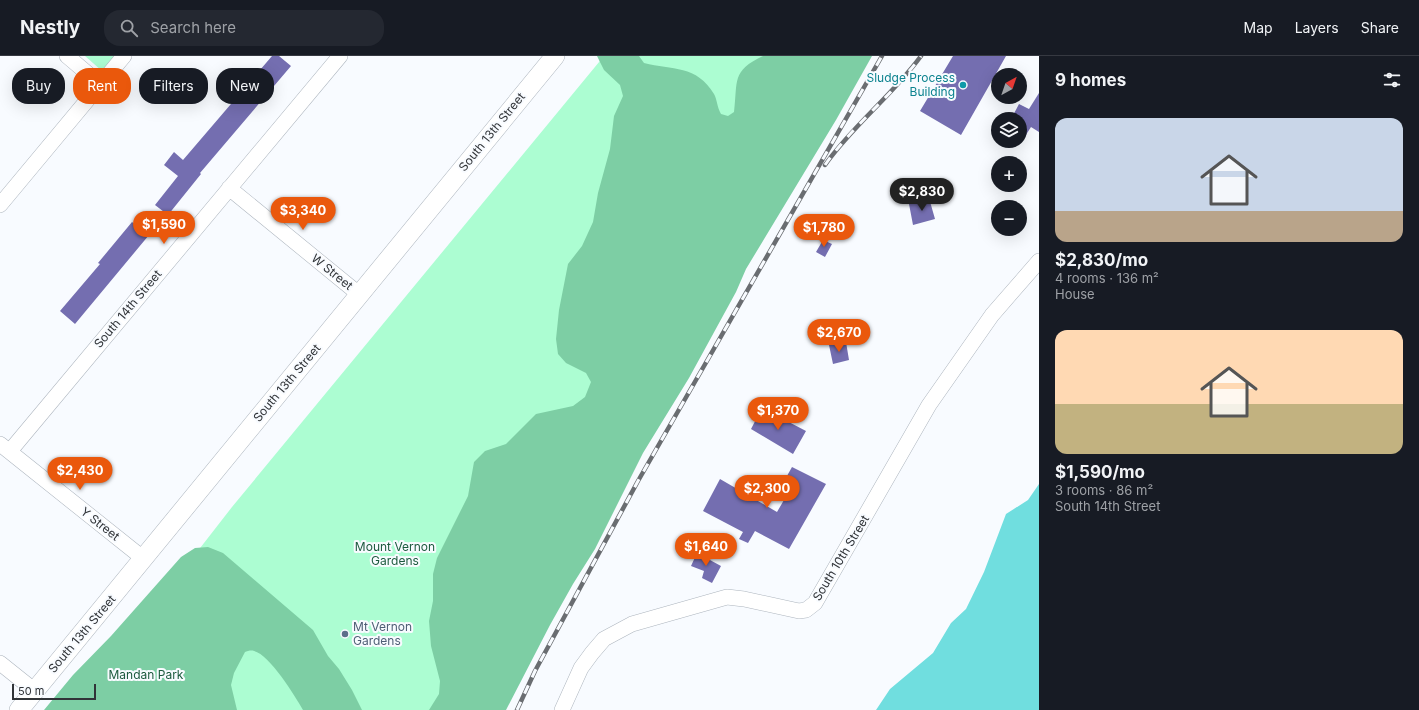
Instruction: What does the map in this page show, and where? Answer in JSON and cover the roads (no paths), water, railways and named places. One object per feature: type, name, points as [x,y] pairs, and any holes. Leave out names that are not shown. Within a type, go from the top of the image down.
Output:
[{"type":"main road","name":"South 13th Street","points":[[19,710],[555,56]]},
{"type":"street","points":[[67,56],[81,68]]},
{"type":"street","points":[[114,68],[124,56]]},
{"type":"street","name":"South 14th Street","points":[[5,447],[229,188],[340,56]]},
{"type":"street","points":[[0,205],[83,104]]},
{"type":"street","name":"W Street","points":[[229,188],[360,295]]},
{"type":"street","name":"South 10th Street","points":[[562,710],[581,668],[592,653],[604,639],[632,624],[727,597],[744,598],[795,611],[806,610],[811,607],[815,603],[929,405],[992,315],[1039,261]]},
{"type":"street","name":"Y Street","points":[[5,447],[144,559]]},
{"type":"street","points":[[0,663],[35,691]]},
{"type":"water","points":[[1039,484],[1039,710],[876,710],[890,689],[933,653],[951,623],[966,609],[984,572],[1006,514],[1028,500]]},
{"type":"railway","points":[[517,710],[535,671],[638,481],[882,56]]},
{"type":"railway","points":[[825,165],[836,150],[910,71],[921,56]]},
{"type":"place","name":"Sludge Process Building","points":[[963,85]]},
{"type":"place","name":"Mt Vernon Gardens","points":[[345,634]]},
{"type":"park label","name":"Mount Vernon Gardens","points":[[395,554]]},
{"type":"park label","name":"Mandan Park","points":[[146,675]]}]
